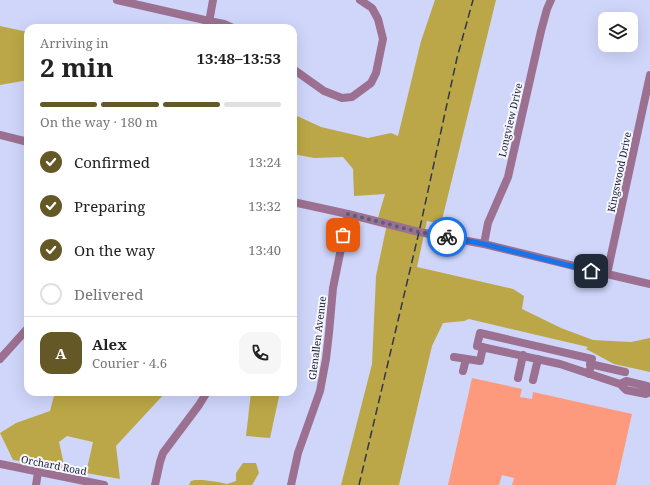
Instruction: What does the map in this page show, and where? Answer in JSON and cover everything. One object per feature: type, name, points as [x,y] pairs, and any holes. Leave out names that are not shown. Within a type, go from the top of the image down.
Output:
[{"type":"street","points":[[118,0],[208,24],[224,24]]},
{"type":"street","points":[[208,24],[213,0]]},
{"type":"street","points":[[297,72],[324,91],[342,98],[352,97],[371,83],[376,73],[383,39],[378,19],[372,8],[360,0]]},
{"type":"street","name":"Longview Drive","points":[[484,244],[488,223],[508,176],[541,31],[551,0]]},
{"type":"street","name":"Kingswood Drive","points":[[607,274],[650,75]]},
{"type":"street","points":[[0,135],[24,141]]},
{"type":"street","points":[[297,203],[419,232],[484,244],[650,284]]},
{"type":"street","name":"Glenallen Avenue","points":[[291,485],[298,453],[320,391],[326,359],[333,288],[348,214]]},
{"type":"street","points":[[0,357],[24,332]]},
{"type":"street","points":[[589,374],[592,359],[480,333],[477,346],[560,364],[589,374],[620,384],[626,390],[646,394],[650,391]]},
{"type":"street","points":[[512,353],[515,341]]},
{"type":"street","points":[[454,356],[480,361],[483,347]]},
{"type":"street","points":[[518,378],[523,355]]},
{"type":"street","points":[[463,371],[466,359]]},
{"type":"street","points":[[533,380],[538,359]]},
{"type":"street","points":[[590,364],[625,372]]},
{"type":"street","points":[[155,485],[163,453],[205,396]]},
{"type":"street","name":"Orchard Road","points":[[0,464],[104,485]]},
{"type":"street","points":[[36,485],[38,472]]},
{"type":"shaded area","points":[[435,0],[496,0],[441,224],[427,221],[417,267],[513,289],[524,296],[522,309],[561,328],[593,340],[631,342],[650,338],[650,372],[614,364],[586,349],[588,347],[469,319],[464,321],[443,323],[432,346],[399,485],[341,485],[372,364],[376,276],[387,224],[377,221],[385,194],[354,196],[353,169],[343,157],[314,158],[297,155],[297,116],[321,127],[368,138],[391,133],[398,136],[421,41]]},
{"type":"shaded area","points":[[0,26],[24,31],[24,81],[0,85]]},
{"type":"shaded area","points":[[54,396],[162,396],[116,446],[120,479],[86,473],[93,442],[67,436],[59,442],[65,469],[13,460],[0,433],[16,423],[50,411]]},
{"type":"shaded area","points":[[251,396],[279,396],[270,438],[246,436]]},
{"type":"shaded area","points":[[243,463],[256,463],[259,473],[252,485],[189,485],[191,481],[195,480],[227,484],[236,481],[236,473]]},
{"type":"building","points":[[472,378],[522,389],[520,397],[532,399],[533,392],[632,414],[616,485],[512,485],[514,478],[502,475],[499,485],[448,485]]},
{"type":"railway","points":[[359,485],[419,232],[457,58],[473,0]]},
{"type":"way so far","points":[[343,235],[348,214],[419,232],[447,237]]},
{"type":"route","points":[[447,237],[484,244],[591,271]]}]
